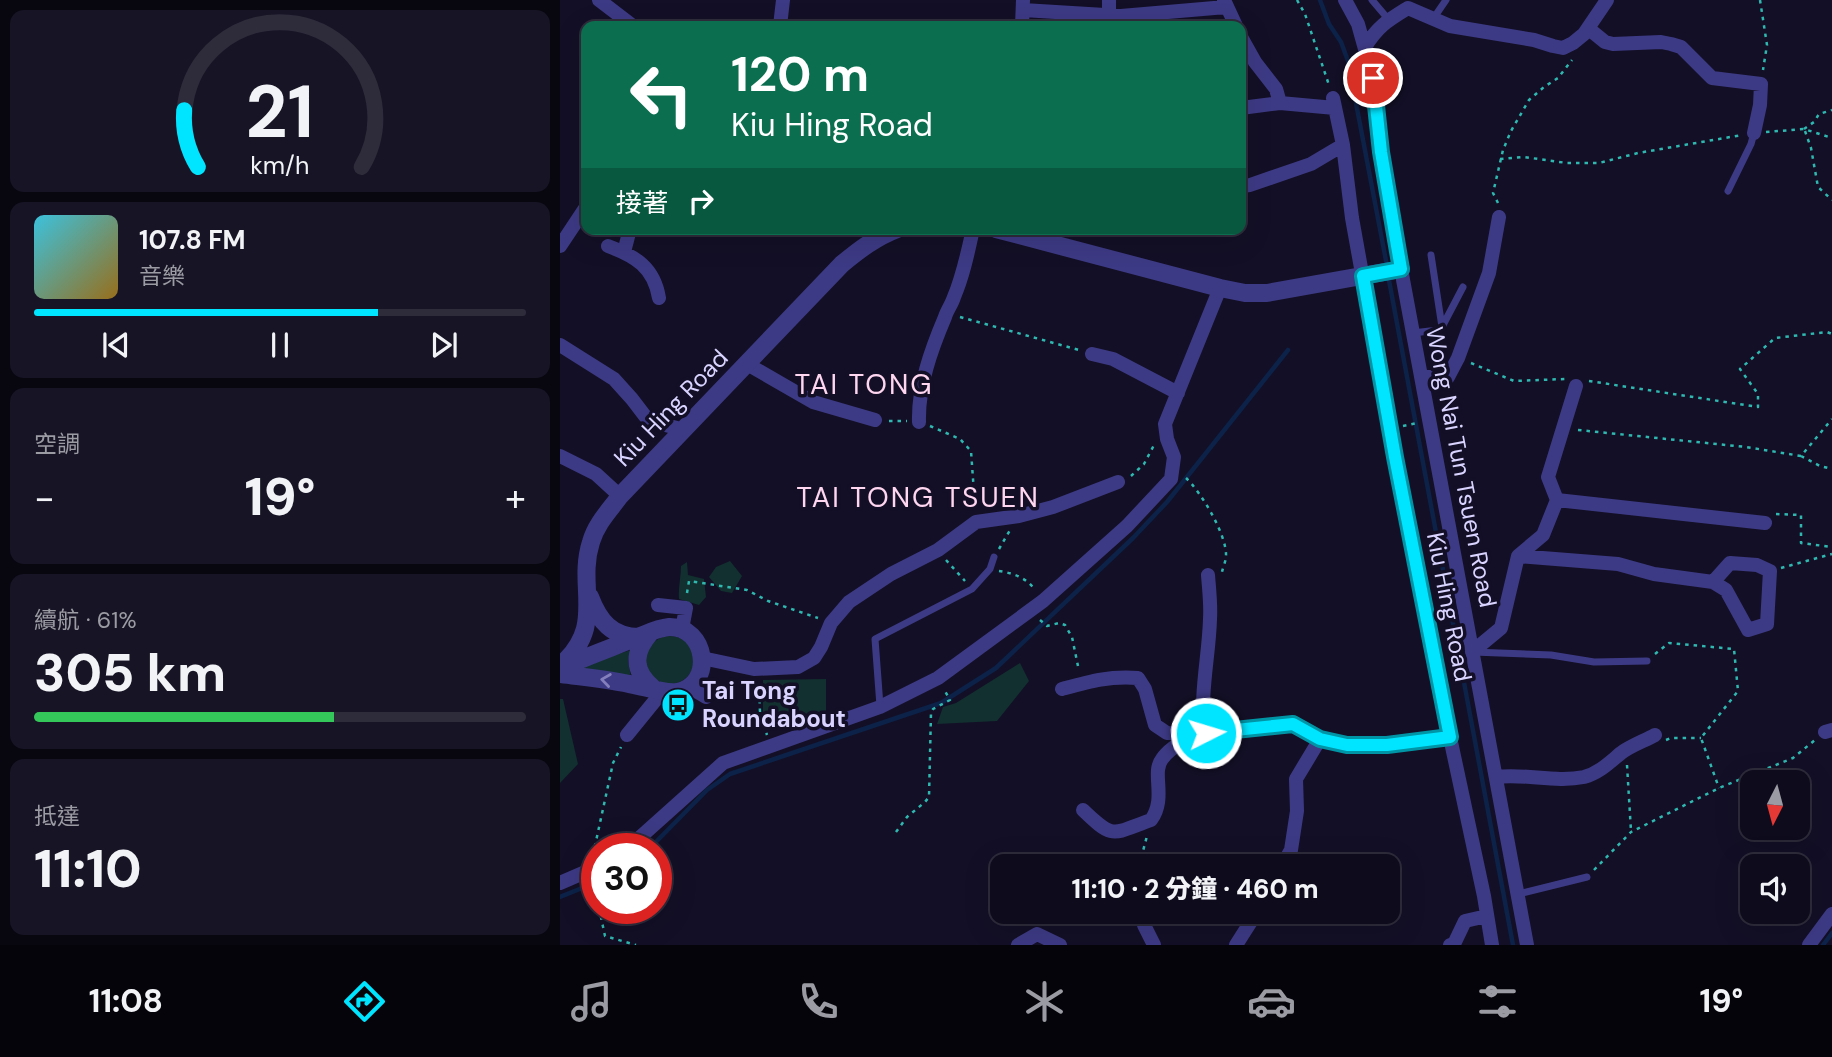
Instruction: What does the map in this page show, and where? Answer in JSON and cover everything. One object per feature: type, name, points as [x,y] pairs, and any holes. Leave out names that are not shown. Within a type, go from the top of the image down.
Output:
[{"type":"street","points":[[599,0],[626,21]]},
{"type":"street","points":[[781,21],[783,0]]},
{"type":"street","points":[[1109,0],[1109,16]]},
{"type":"street","name":"Wong Nai Tun Tsuen Road","points":[[1345,0],[1358,24],[1373,78],[1381,152],[1401,269],[1527,945]]},
{"type":"street","points":[[1365,47],[1374,32],[1408,8],[1450,26],[1534,40],[1558,48],[1578,40],[1589,29],[1606,0]]},
{"type":"street","points":[[1023,5],[1056,6],[1109,16],[1165,6],[1225,3],[1234,21]]},
{"type":"street","points":[[1589,29],[1614,44],[1661,42],[1681,47],[1712,78],[1761,84],[1754,133]]},
{"type":"street","points":[[1246,46],[1276,89],[1280,103]]},
{"type":"street","points":[[1246,107],[1280,103],[1334,103]]},
{"type":"street","name":"Kiu Hing Road","points":[[1334,103],[1395,457],[1492,945]]},
{"type":"street","points":[[1246,185],[1311,164],[1343,145]]},
{"type":"street","points":[[560,246],[581,214]]},
{"type":"street","points":[[1421,377],[1448,377],[1458,358],[1489,273],[1499,217]]},
{"type":"street","points":[[624,252],[628,235]]},
{"type":"street","name":"Kiu Hing Road","points":[[560,667],[575,651],[588,615],[587,563],[596,528],[620,496],[842,264],[879,235]]},
{"type":"street","points":[[919,422],[919,405],[931,352],[954,299],[972,235]]},
{"type":"street","points":[[1019,235],[1245,293],[1267,293],[1401,269]]},
{"type":"street","points":[[608,246],[624,252],[646,268],[657,286],[659,298]]},
{"type":"street","points":[[645,833],[723,763],[880,707],[939,678],[1043,601],[1127,526],[1171,479],[1174,457],[1167,439],[1166,424],[1220,288]]},
{"type":"street","points":[[560,345],[614,379],[645,416],[684,430]]},
{"type":"street","points":[[1092,354],[1113,359],[1178,393]]},
{"type":"street","points":[[747,365],[813,402],[875,420]]},
{"type":"street","points":[[1472,652],[1501,628],[1518,556],[1543,535],[1557,500],[1548,477],[1573,382]]},
{"type":"street","points":[[560,456],[596,474],[620,496]]},
{"type":"street","points":[[702,657],[759,669],[798,667],[814,658],[831,623],[849,602],[891,574],[938,550],[976,522],[1053,508],[1118,482]]},
{"type":"street","points":[[1557,500],[1765,523]]},
{"type":"street","points":[[1518,556],[1618,564],[1654,574],[1713,582],[1726,590],[1748,630],[1767,624],[1770,571],[1757,565],[1730,563],[1713,582]]},
{"type":"street","points":[[1200,734],[1210,618],[1208,579]]},
{"type":"street","points":[[589,594],[604,624],[622,635],[645,634]]},
{"type":"street","points":[[658,605],[686,608],[682,629]]},
{"type":"street","points":[[560,667],[645,634],[671,627],[682,629],[691,635],[698,643],[702,657],[700,672],[695,681],[689,687],[673,693],[560,674]]},
{"type":"street","points":[[645,634],[638,651],[639,672],[645,681],[657,690]]},
{"type":"street","points":[[1062,689],[1115,677],[1138,678],[1145,689],[1155,724],[1167,733],[1200,734],[1293,724],[1320,739],[1347,745],[1387,745],[1450,737]]},
{"type":"street","points":[[689,687],[706,696]]},
{"type":"street","points":[[627,735],[657,690]]},
{"type":"street","points":[[1083,810],[1102,828],[1116,832],[1151,820],[1160,802],[1159,763],[1164,755],[1200,734]]},
{"type":"street","points":[[1496,777],[1510,775],[1557,779],[1586,776],[1607,766],[1622,752],[1655,736]]},
{"type":"street","points":[[1290,854],[1297,811],[1296,779],[1320,739]]},
{"type":"street","points":[[560,883],[581,873]]},
{"type":"street","points":[[1809,945],[1832,914]]},
{"type":"street","points":[[1450,945],[1454,944],[1465,921],[1487,916]]},
{"type":"street","points":[[1236,945],[1249,924]]},
{"type":"street","points":[[1144,925],[1154,945]]},
{"type":"street","points":[[1018,945],[1037,934],[1060,945]]},
{"type":"lane","points":[[1372,0],[1389,20]]},
{"type":"lane","points":[[1433,19],[1446,0]]},
{"type":"lane","points":[[1728,191],[1754,133]]},
{"type":"lane","points":[[1431,255],[1442,327]]},
{"type":"lane","points":[[1413,333],[1438,330],[1442,327],[1463,287]]},
{"type":"lane","points":[[880,707],[875,639],[972,589],[990,569],[994,557]]},
{"type":"lane","points":[[1472,652],[1551,655],[1594,662],[1647,661]]},
{"type":"lane","points":[[1517,894],[1587,877]]},
{"type":"path","points":[[1297,0],[1305,14],[1334,103]]},
{"type":"path","points":[[1760,0],[1767,45],[1761,84]]},
{"type":"path","points":[[1499,217],[1500,206],[1493,193],[1500,159],[1509,135],[1527,103],[1560,76],[1576,54]]},
{"type":"path","points":[[1804,130],[1815,122],[1819,114],[1832,110]]},
{"type":"path","points":[[1500,159],[1524,157],[1567,163],[1607,162],[1638,153],[1754,133],[1804,130],[1832,138]]},
{"type":"path","points":[[1804,130],[1811,148],[1818,187],[1832,200]]},
{"type":"path","points":[[946,313],[1092,354]]},
{"type":"path","points":[[1458,358],[1514,381],[1573,382],[1758,407],[1758,394],[1740,369],[1774,338],[1827,332],[1832,334]]},
{"type":"path","points":[[1801,456],[1832,419]]},
{"type":"path","points":[[875,420],[919,422],[960,439],[971,451],[976,522]]},
{"type":"path","points":[[1395,427],[1421,422]]},
{"type":"path","points":[[1118,482],[1132,475],[1144,464],[1166,424]]},
{"type":"path","points":[[1563,428],[1746,447],[1801,456],[1832,469]]},
{"type":"path","points":[[1180,473],[1194,485],[1208,505],[1223,539],[1226,555],[1222,571],[1208,579]]},
{"type":"path","points":[[1765,523],[1776,514],[1801,515],[1801,543],[1832,547]]},
{"type":"path","points":[[994,557],[1018,516]]},
{"type":"path","points":[[938,550],[972,589]]},
{"type":"path","points":[[1770,571],[1832,554]]},
{"type":"path","points":[[990,569],[1010,573],[1030,582],[1043,601]]},
{"type":"path","points":[[686,608],[688,581],[747,590],[768,601],[831,623]]},
{"type":"path","points":[[1047,626],[1059,622],[1068,628],[1077,654],[1080,684]]},
{"type":"path","points":[[1647,661],[1669,643],[1734,649],[1738,691],[1701,738],[1719,788]]},
{"type":"path","points":[[759,669],[760,713],[771,746]]},
{"type":"path","points":[[896,832],[907,817],[929,797],[931,713],[933,709],[950,700],[943,687]]},
{"type":"path","points":[[1587,877],[1631,832],[1719,788],[1793,758],[1829,731]]},
{"type":"path","points":[[600,833],[613,762],[627,735]]},
{"type":"path","points":[[1626,754],[1631,832]]},
{"type":"path","points":[[1142,854],[1151,820]]},
{"type":"path","points":[[603,924],[606,936],[636,945]]},
{"type":"green space","points":[[730,561],[742,576],[732,593],[721,591],[709,577],[716,567]]},
{"type":"green space","points":[[687,562],[688,575],[704,579],[706,597],[699,605],[679,599],[681,566]]},
{"type":"green space","points":[[670,636],[687,643],[694,660],[687,677],[670,684],[653,677],[646,660],[653,643]]},
{"type":"green space","points":[[631,650],[628,661],[631,677],[584,670],[586,664]]},
{"type":"green space","points":[[1020,663],[1029,681],[997,721],[937,724],[943,707],[956,703]]},
{"type":"green space","points":[[826,679],[826,716],[763,717],[763,680]]},
{"type":"green space","points":[[560,699],[563,699],[578,764],[560,783]]},
{"type":"waterway","points":[[1320,0],[1348,61],[1387,266]]},
{"type":"waterway","points":[[1388,275],[1513,945]]},
{"type":"waterway","points":[[665,833],[707,790],[730,774],[941,703],[996,668],[1133,538],[1167,502],[1288,350]]},
{"type":"waterway","points":[[560,897],[581,888]]},
{"type":"waterway","points":[[1823,945],[1832,933]]},
{"type":"place","name":"Tai Tong Roundabout","points":[[678,705]]},
{"type":"district","name":"TAI TONG","points":[[864,384]]},
{"type":"district","name":"TAI TONG TSUEN","points":[[918,497]]},
{"type":"route","points":[[1206,733],[1293,724],[1320,739],[1347,745],[1387,745],[1450,737],[1395,457],[1363,276],[1401,269],[1381,152],[1373,78]]}]
